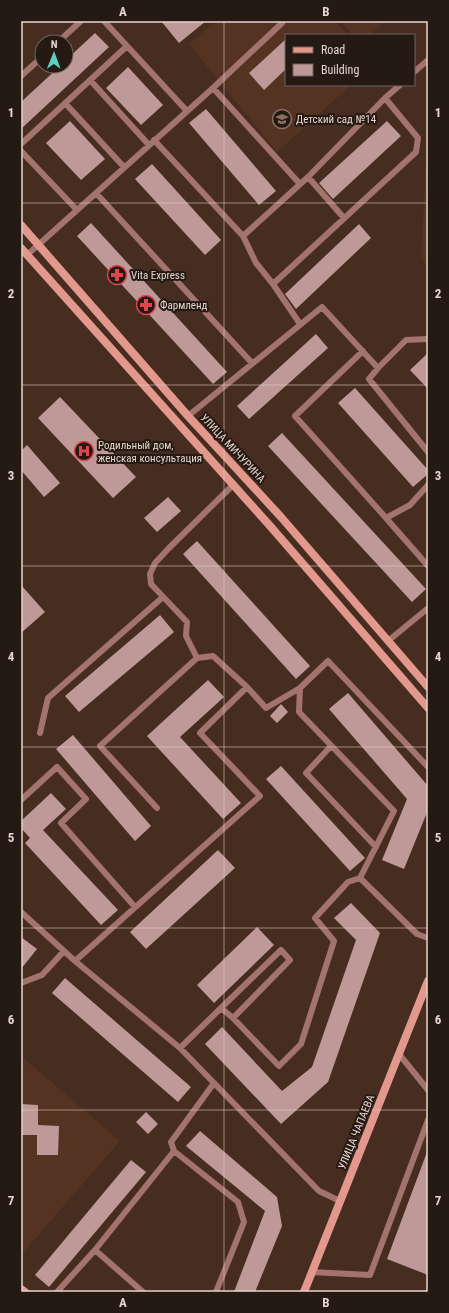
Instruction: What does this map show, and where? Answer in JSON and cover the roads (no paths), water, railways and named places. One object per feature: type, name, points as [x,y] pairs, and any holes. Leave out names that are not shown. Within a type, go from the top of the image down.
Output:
[{"type":"street","name":"УЛИЦА МИЧУРИНА","points":[[21,225],[188,416],[280,517],[428,687]]},
{"type":"street","points":[[21,248],[233,485],[428,708]]},
{"type":"street","name":"УЛИЦА ЧАПАЕВА","points":[[304,1292],[428,981]]},
{"type":"street","points":[[21,1289],[25,1292]]},
{"type":"lane","points":[[67,34],[81,21]]},
{"type":"lane","points":[[104,21],[186,110]]},
{"type":"lane","points":[[27,255],[186,110],[213,88],[282,23]]},
{"type":"lane","points":[[21,144],[126,46]]},
{"type":"lane","points":[[415,71],[428,60]]},
{"type":"lane","points":[[21,76],[34,64]]},
{"type":"lane","points":[[90,80],[149,145]]},
{"type":"lane","points":[[243,236],[308,177],[384,98],[399,86]]},
{"type":"lane","points":[[213,88],[300,184]]},
{"type":"lane","points":[[272,284],[416,152],[418,138],[384,98]]},
{"type":"lane","points":[[65,103],[124,167]]},
{"type":"lane","points":[[154,140],[243,236],[256,263],[300,324]]},
{"type":"lane","points":[[21,151],[76,210]]},
{"type":"lane","points":[[308,177],[344,218]]},
{"type":"lane","points":[[96,193],[252,363]]},
{"type":"lane","points":[[188,416],[322,307],[378,368]]},
{"type":"lane","points":[[428,339],[406,340],[369,379],[428,452]]},
{"type":"lane","points":[[363,351],[295,416],[428,566]]},
{"type":"lane","points":[[197,658],[186,636],[187,622],[151,584],[150,574],[155,563],[233,485]]},
{"type":"lane","points":[[386,518],[410,505],[428,486]]},
{"type":"lane","points":[[40,733],[48,698],[163,596]]},
{"type":"lane","points":[[388,641],[428,609]]},
{"type":"lane","points":[[157,808],[100,746],[197,658],[213,656],[247,687],[266,708],[300,688],[328,661],[428,767]]},
{"type":"lane","points":[[75,961],[260,796],[200,733],[247,687]]},
{"type":"lane","points":[[221,1008],[233,1018],[279,1066],[301,1044],[334,941],[315,918],[348,882],[360,878],[394,811],[299,712],[300,688]]},
{"type":"lane","points":[[331,746],[306,773],[376,847]]},
{"type":"lane","points":[[21,800],[57,767],[86,799],[61,823],[135,907]]},
{"type":"lane","points":[[360,878],[417,934],[428,938]]},
{"type":"lane","points":[[21,912],[75,961],[180,1048],[319,1191],[340,1201]]},
{"type":"lane","points":[[180,1048],[281,950],[290,960],[233,1018]]},
{"type":"lane","points":[[21,984],[42,975],[64,951]]},
{"type":"lane","points":[[399,1054],[428,1090]]},
{"type":"lane","points":[[214,1083],[172,1142],[174,1151],[238,1202],[244,1222],[216,1292]]},
{"type":"lane","points":[[312,1272],[370,1275],[428,1120]]},
{"type":"lane","points":[[57,1292],[95,1250],[174,1151]]},
{"type":"lane","points":[[95,1250],[143,1292]]},
{"type":"place","name":"Детский сад №14","points":[[282,119]]},
{"type":"place","name":"Vita Express","points":[[117,275]]},
{"type":"place","name":"Фармленд","points":[[146,305]]},
{"type":"place","name":"Родильный дом, женская консультация","points":[[84,451]]}]
